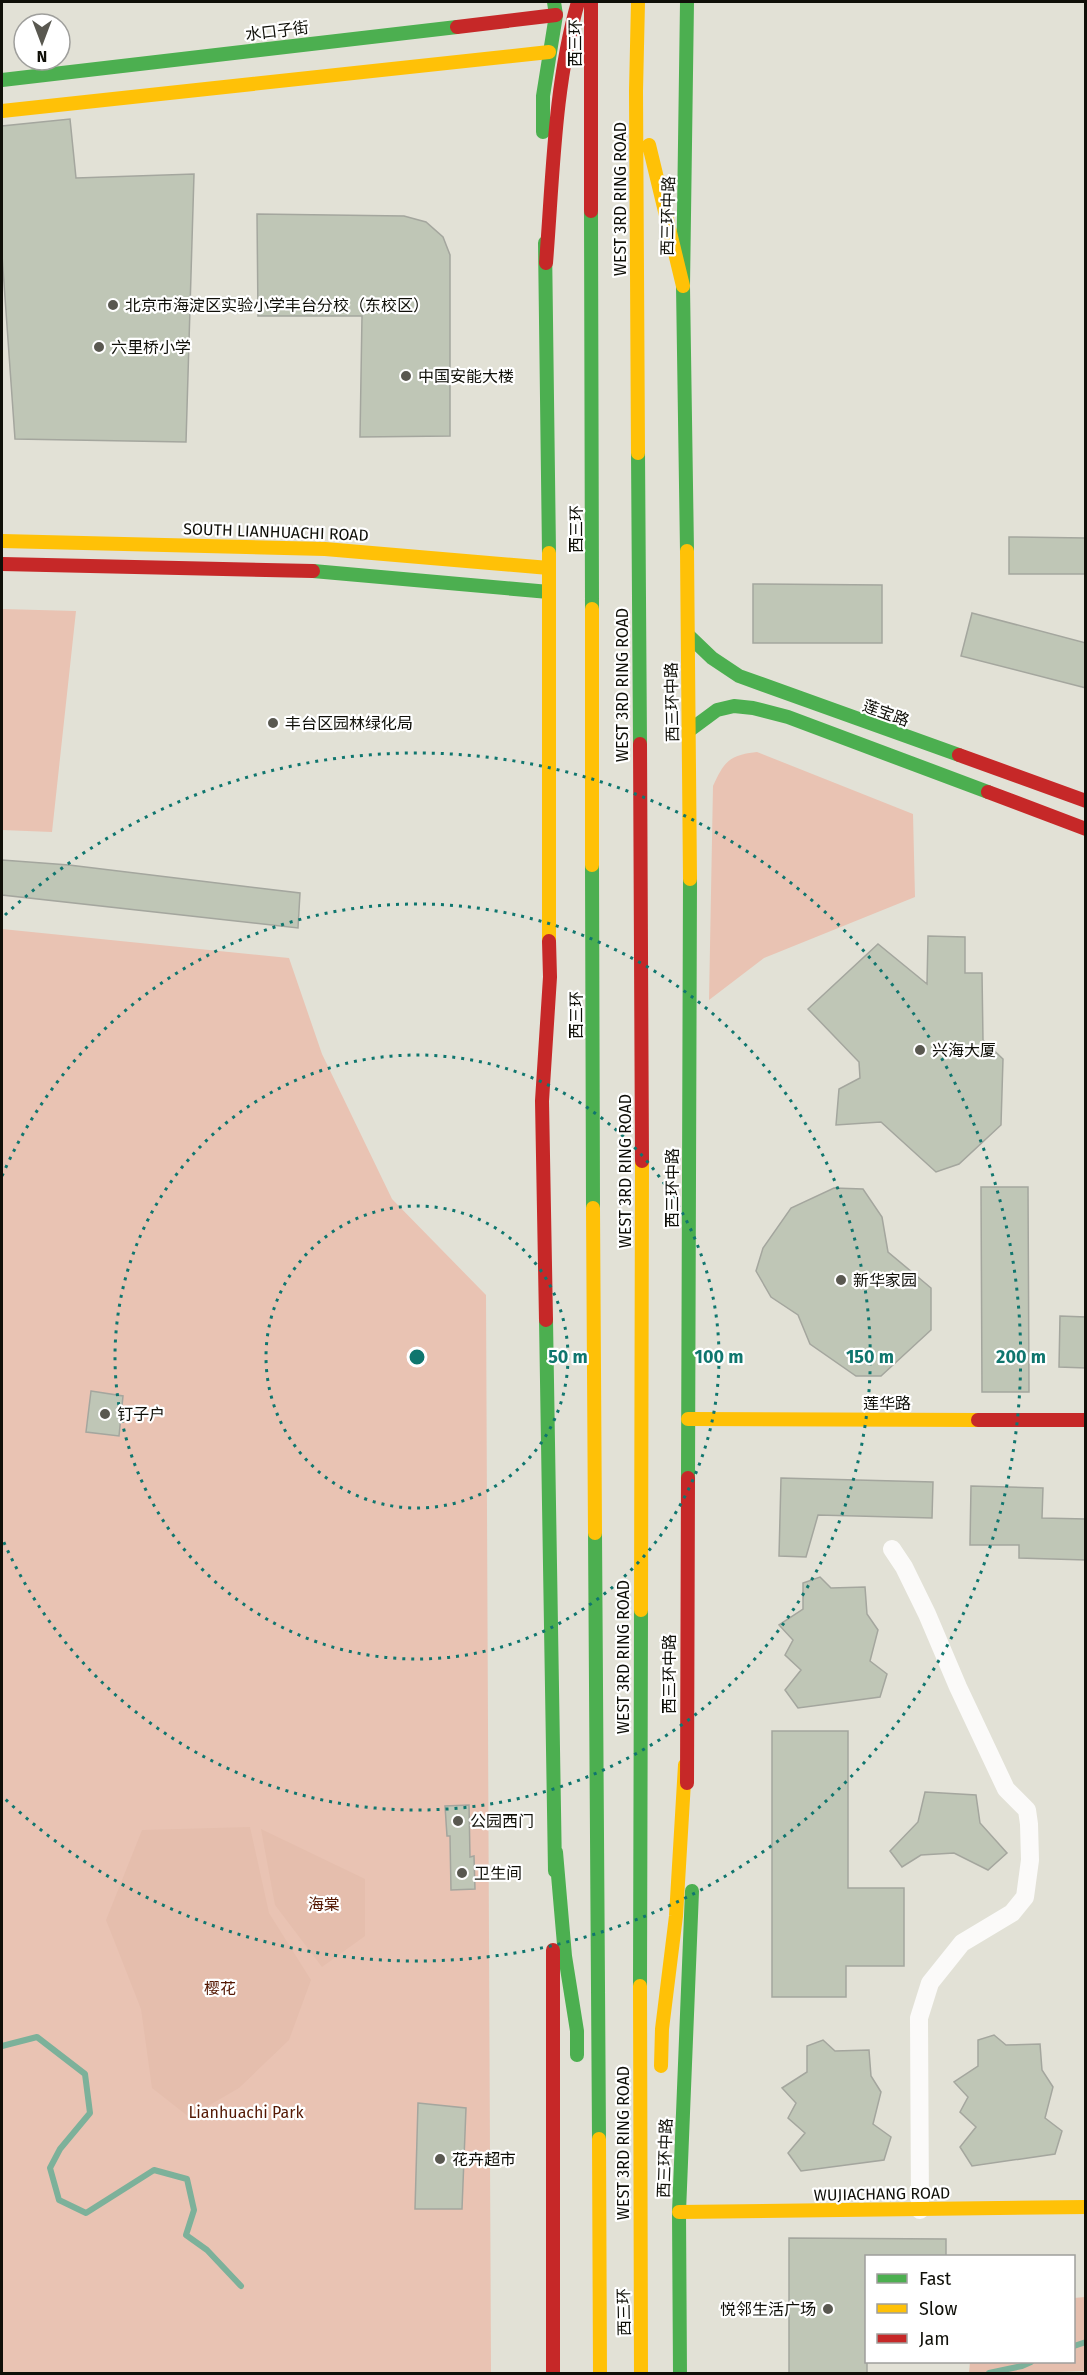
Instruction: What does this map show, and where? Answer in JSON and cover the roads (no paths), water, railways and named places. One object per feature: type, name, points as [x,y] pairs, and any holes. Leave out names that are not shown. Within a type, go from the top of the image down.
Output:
[{"type":"main road","points":[[563,2],[555,8],[543,96],[549,568],[550,977],[542,1101],[556,1851],[565,1956],[577,2031],[577,2064]]},
{"type":"main road","points":[[546,262],[561,84],[568,37],[578,2]]},
{"type":"main road","name":"WEST 3RD RING ROAD","points":[[591,2],[598,2253]]},
{"type":"main road","points":[[638,2],[636,91],[683,286]]},
{"type":"main road","name":"西三环中路","points":[[680,2373],[680,2212],[693,1866],[685,1765],[690,730],[683,286],[687,2]]},
{"type":"main road","name":"水口子街","points":[[2,80],[555,8]]},
{"type":"main road","points":[[2,111],[549,52]]},
{"type":"main road","name":"WEST 3RD RING ROAD","points":[[636,91],[639,943],[642,1078],[639,2251]]},
{"type":"main road","name":"SOUTH LIANHUACHI ROAD","points":[[2,541],[325,549],[549,568]]},
{"type":"main road","points":[[2,564],[205,566],[291,570],[549,592]]},
{"type":"main road","name":"莲宝路","points":[[688,635],[712,658],[739,676],[1086,801]]},
{"type":"main road","points":[[690,730],[718,710],[733,707],[756,709],[788,717],[1086,829]]},
{"type":"main road","name":"莲华路","points":[[688,1419],[1086,1420]]},
{"type":"main road","points":[[661,2075],[662,2029],[676,1916],[685,1765]]},
{"type":"main road","points":[[554,2373],[552,1894],[556,1851]]},
{"type":"main road","points":[[639,2251],[655,2188]]},
{"type":"main road","name":"WUJIACHANG ROAD","points":[[680,2212],[1086,2207]]},
{"type":"main road","points":[[586,2209],[598,2253]]},
{"type":"main road","name":"西三环","points":[[639,2251],[641,2373]]},
{"type":"main road","name":"西三环","points":[[598,2253],[600,2373]]},
{"type":"street","points":[[892,1549],[904,1567],[927,1614],[1006,1789],[1027,1810],[1029,1824],[1030,1860],[1025,1897],[1012,1913],[962,1943],[930,1983],[919,2018],[920,2210]]},
{"type":"waterway","points":[[2,2046],[37,2037],[85,2074],[90,2113],[60,2149],[50,2168],[59,2200],[86,2213],[154,2170],[187,2179],[194,2210],[186,2235],[207,2250],[241,2286]]},
{"type":"waterway","points":[[1075,2346],[1086,2342]]},
{"type":"waterway","points":[[989,2373],[1029,2363]]},
{"type":"place","name":"北京市海淀区实验小学丰台分校（东校区）","points":[[113,305]]},
{"type":"place","name":"六里桥小学","points":[[99,347]]},
{"type":"place","name":"中国安能大楼","points":[[406,376]]},
{"type":"place","name":"丰台区园林绿化局","points":[[273,723]]},
{"type":"place","name":"兴海大厦","points":[[920,1050]]},
{"type":"place","name":"新华家园","points":[[841,1280]]},
{"type":"place","name":"钉子户","points":[[105,1414]]},
{"type":"place","name":"公园西门","points":[[458,1821]]},
{"type":"place","name":"卫生间","points":[[462,1873]]},
{"type":"place","name":"花卉超市","points":[[440,2159]]},
{"type":"place","name":"悦邻生活广场","points":[[828,2309]]},
{"type":"park label","name":"海棠","points":[[324,1904]]},
{"type":"park label","name":"樱花","points":[[220,1988]]},
{"type":"park label","name":"Lianhuachi Park","points":[[246,2112]]}]
